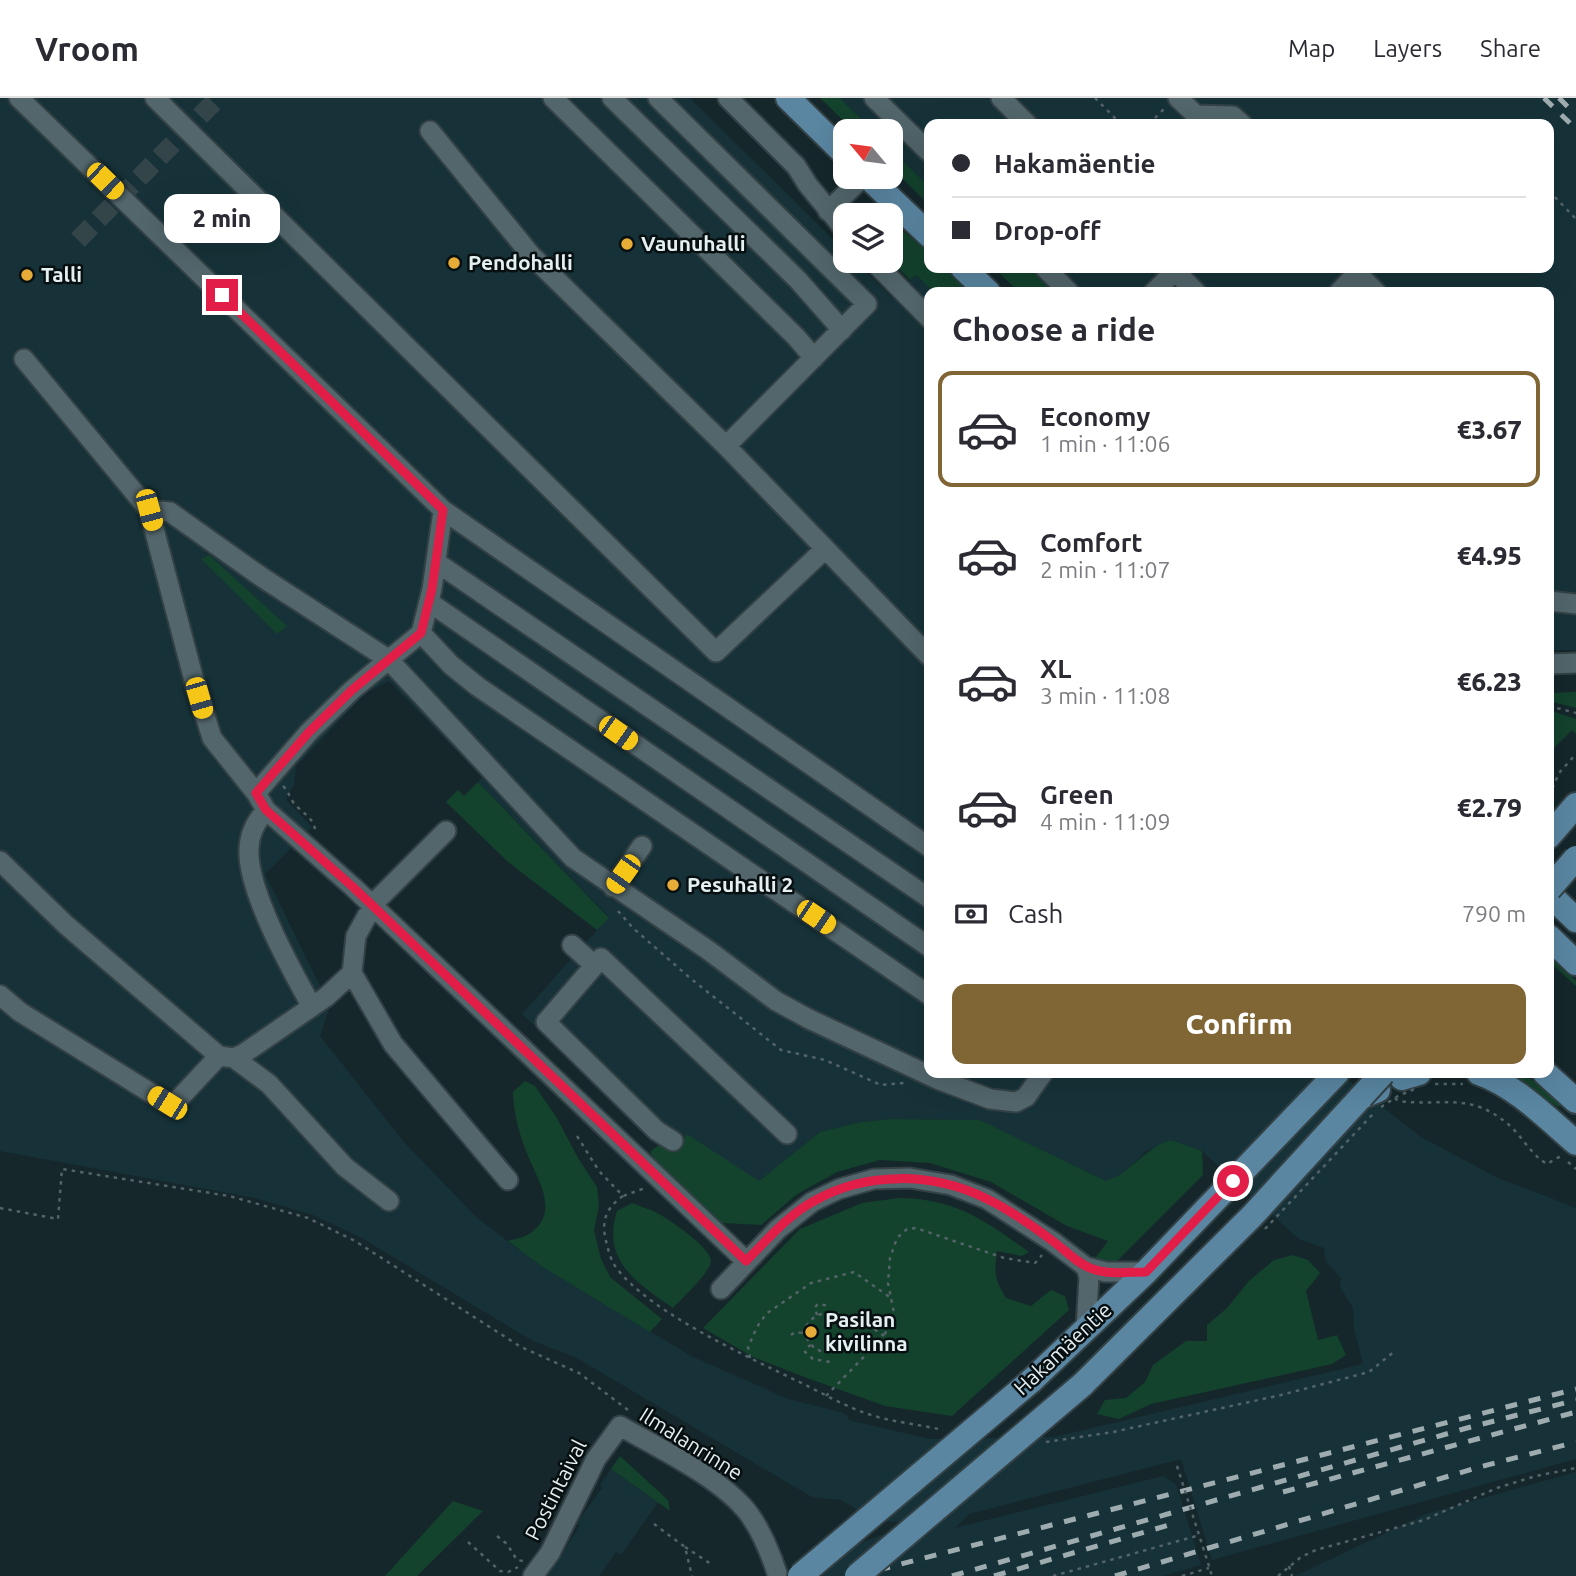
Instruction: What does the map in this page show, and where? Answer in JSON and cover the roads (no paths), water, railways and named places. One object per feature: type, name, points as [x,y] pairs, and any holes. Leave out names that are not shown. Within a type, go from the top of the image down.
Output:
[{"type":"main road","points":[[788,98],[833,142]]},
{"type":"main road","points":[[879,189],[924,230]]},
{"type":"main road","points":[[968,273],[983,287]]},
{"type":"main road","points":[[1554,830],[1576,805]]},
{"type":"main road","points":[[1554,886],[1576,858]]},
{"type":"main road","points":[[1554,897],[1576,920]]},
{"type":"main road","points":[[1554,942],[1576,964]]},
{"type":"main road","name":"Hakamäentie","points":[[789,1574],[1031,1381],[1146,1272],[1332,1078]]},
{"type":"main road","points":[[1551,1078],[1576,1101]]},
{"type":"main road","points":[[1475,1079],[1502,1083],[1539,1110],[1569,1149]]},
{"type":"main road","name":"Hakamäentie","points":[[857,1576],[1082,1385],[1259,1222],[1362,1097],[1406,1081]]},
{"type":"street","points":[[19,98],[443,510],[924,844]]},
{"type":"street","points":[[155,98],[716,652],[825,549]]},
{"type":"street","points":[[553,98],[796,337],[814,358]]},
{"type":"street","points":[[612,98],[798,280],[842,330]]},
{"type":"street","points":[[658,98],[867,304],[726,446]]},
{"type":"street","points":[[728,98],[796,166],[833,217]]},
{"type":"street","points":[[874,98],[924,147]]},
{"type":"street","points":[[1001,98],[1022,119]]},
{"type":"street","points":[[1172,102],[1190,119]]},
{"type":"street","points":[[1202,119],[1233,116],[1236,119]]},
{"type":"street","points":[[430,131],[531,255],[726,446],[924,651]]},
{"type":"street","points":[[828,211],[853,189]]},
{"type":"street","points":[[885,273],[924,313]]},
{"type":"street","points":[[1050,273],[1064,287]]},
{"type":"street","points":[[1159,287],[1171,273]]},
{"type":"street","points":[[1177,273],[1191,287]]},
{"type":"street","points":[[1343,287],[1355,273]]},
{"type":"street","points":[[1359,273],[1371,287]]},
{"type":"street","points":[[24,359],[149,510],[212,738],[261,802],[746,1261]]},
{"type":"street","points":[[149,510],[170,512],[263,578],[388,659],[573,858],[708,950],[776,1001],[809,1020],[924,1073]]},
{"type":"street","points":[[312,1007],[281,950],[250,863],[250,838],[261,802],[309,732],[352,690],[421,633],[429,603],[443,510]]},
{"type":"street","points":[[436,562],[924,895]]},
{"type":"street","points":[[1554,602],[1576,604]]},
{"type":"street","points":[[429,603],[924,944]]},
{"type":"street","points":[[421,633],[451,665],[477,686],[924,992]]},
{"type":"street","points":[[1554,664],[1576,663]]},
{"type":"street","points":[[446,831],[367,916],[356,936],[352,973],[393,1044],[508,1180]]},
{"type":"street","points":[[613,887],[642,846]]},
{"type":"street","points":[[0,861],[66,925],[226,1057],[268,1084],[345,1167],[389,1201]]},
{"type":"street","points":[[572,945],[594,965]]},
{"type":"street","points":[[673,1141],[657,1131],[546,1021],[601,958],[787,1134]]},
{"type":"street","points":[[0,995],[20,1012],[167,1103],[174,1104],[226,1057],[250,1050],[312,1007],[352,973]]},
{"type":"street","points":[[935,1078],[990,1099],[1016,1102],[1026,1097],[1039,1078]]},
{"type":"street","points":[[721,1289],[778,1229],[812,1202],[839,1189],[874,1179],[910,1178],[951,1185],[988,1199],[1086,1267],[1107,1272],[1146,1272]]},
{"type":"street","points":[[1086,1267],[1089,1277],[1086,1329]]},
{"type":"street","name":"Ilmalanrinne","points":[[626,1419],[737,1501],[789,1574]]},
{"type":"street","name":"Postintaival","points":[[533,1576],[550,1553],[596,1459],[626,1419]]},
{"type":"tunnel","points":[[78,240],[218,98]]},
{"type":"railway","points":[[1544,98],[1576,129]]},
{"type":"railway","points":[[1559,98],[1576,115]]},
{"type":"railway","points":[[855,1576],[1576,1389]]},
{"type":"railway","points":[[952,1576],[1467,1428],[1576,1400]]},
{"type":"railway","points":[[1283,1492],[1576,1412]]},
{"type":"railway","points":[[1115,1576],[1476,1468],[1576,1442]]},
{"type":"railway","points":[[994,1576],[1169,1525]]},
{"type":"place","name":"Vaunuhalli","points":[[627,244]]},
{"type":"place","name":"Pendohalli","points":[[454,263]]},
{"type":"place","name":"Talli","points":[[27,275]]},
{"type":"place","name":"Pesuhalli 2","points":[[673,885]]},
{"type":"place","name":"Pasilan kivilinna","points":[[811,1332]]}]
